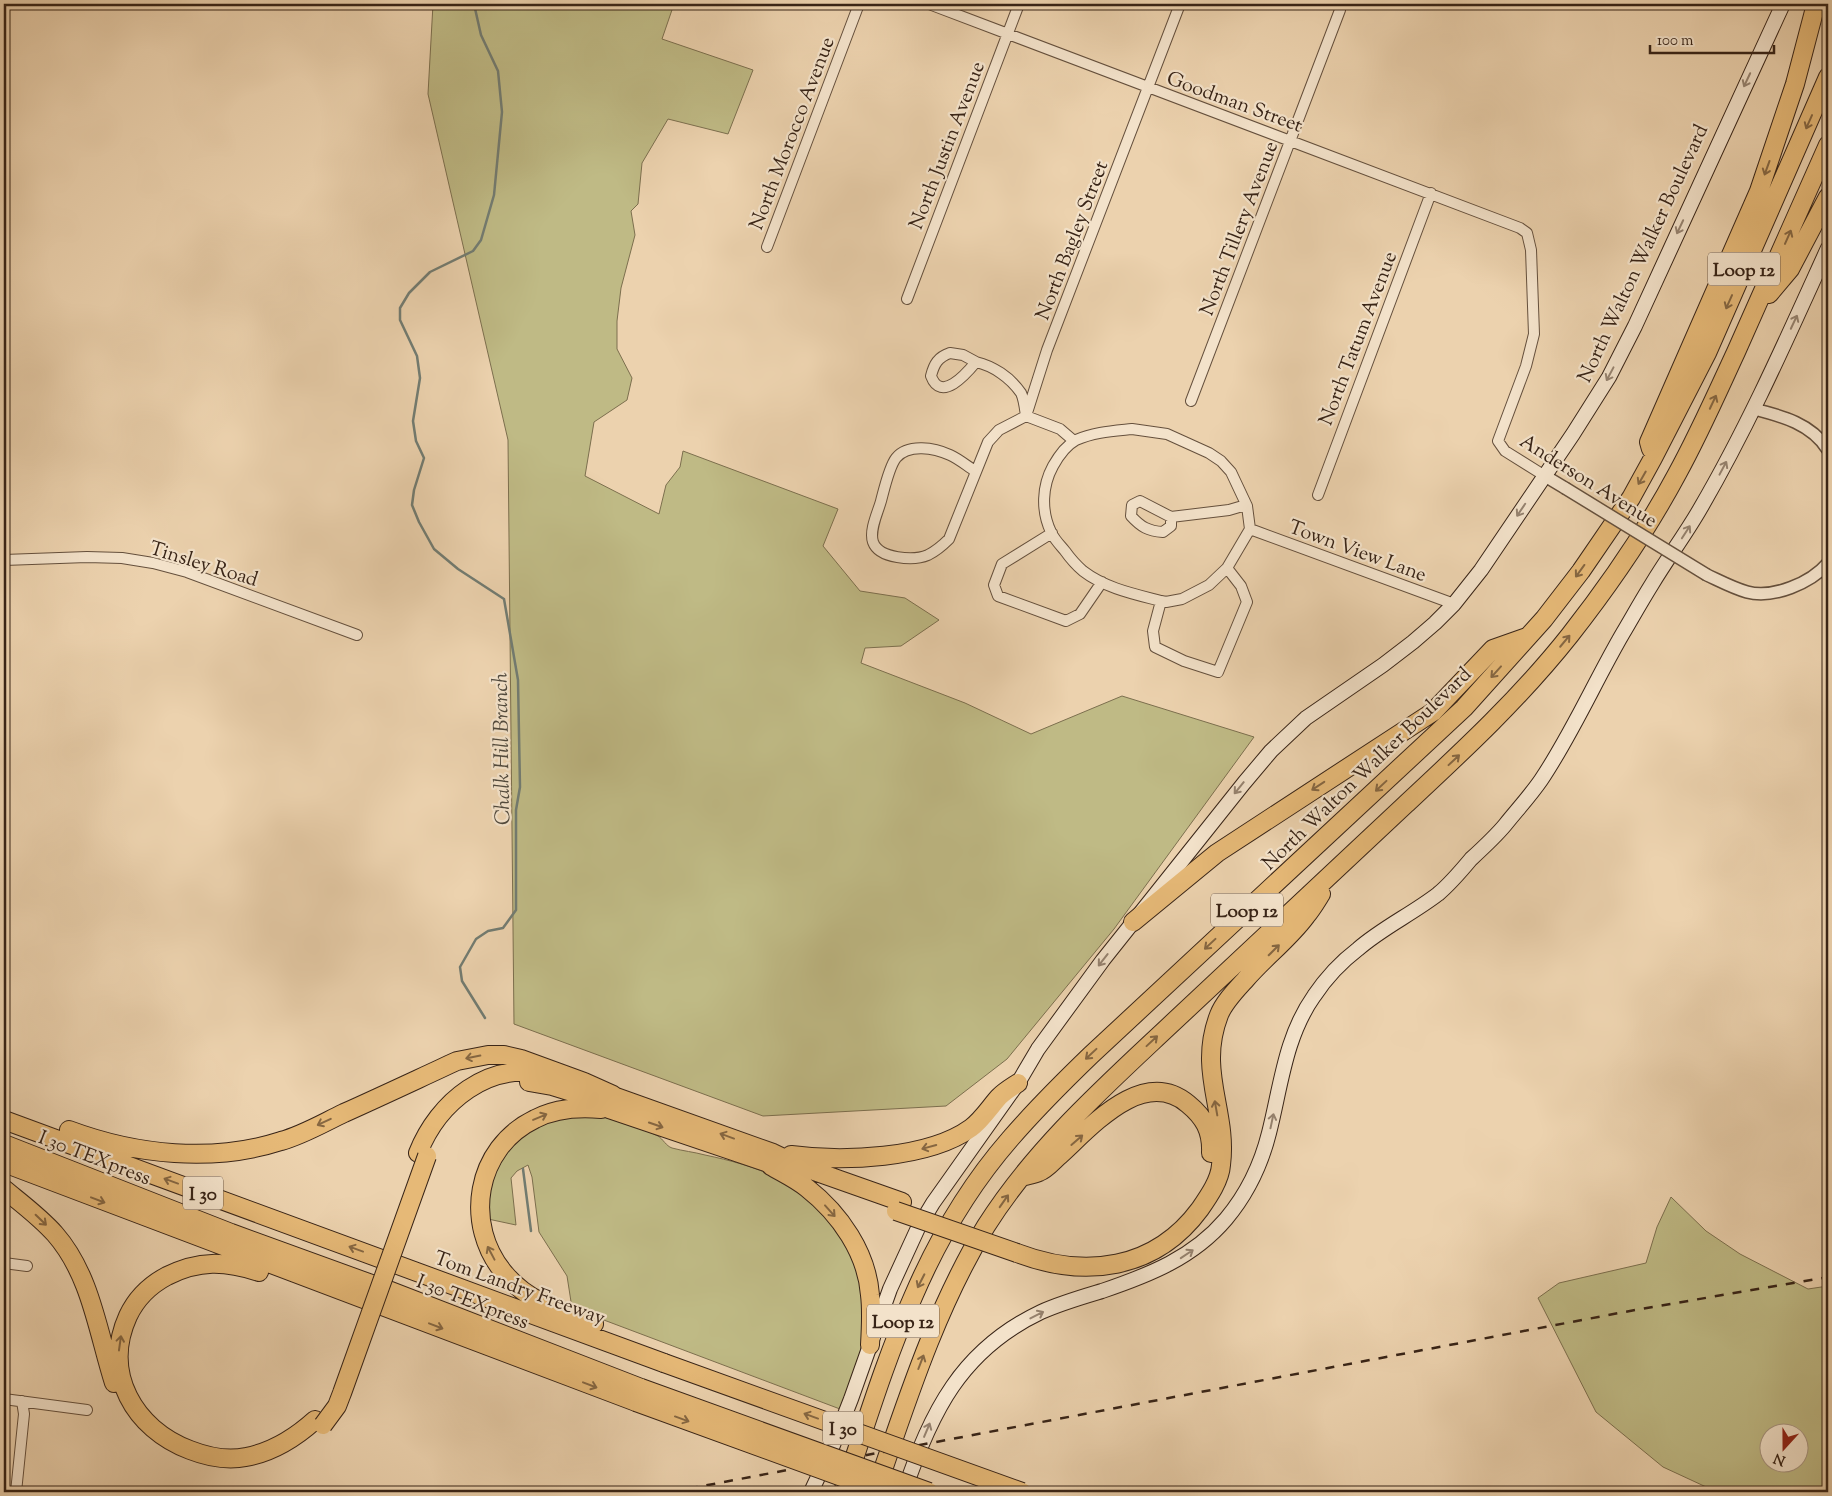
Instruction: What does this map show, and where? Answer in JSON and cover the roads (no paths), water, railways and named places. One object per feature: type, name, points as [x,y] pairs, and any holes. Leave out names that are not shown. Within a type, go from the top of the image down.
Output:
[{"type":"highway","points":[[1653,458],[1649,442],[1759,191],[1795,84],[1816,4]]},
{"type":"highway","name":"North Walton Walker Boulevard","points":[[843,1492],[891,1349],[914,1295],[943,1238],[973,1190],[1008,1141],[1049,1095],[1090,1055],[1464,708],[1544,619],[1580,571],[1630,498],[1653,458],[1707,353],[1828,77]]},
{"type":"highway","name":"Loop 12","points":[[876,1492],[914,1380],[937,1321],[960,1271],[987,1224],[1021,1176],[1071,1119],[1109,1081],[1498,717],[1576,628],[1616,572],[1649,522],[1702,426],[1828,145]]},
{"type":"highway","points":[[1753,313],[1790,269],[1828,197]]},
{"type":"highway","points":[[1133,922],[1217,853],[1433,712],[1494,649],[1529,636]]},
{"type":"highway","points":[[4,1189],[56,1235],[71,1258],[90,1299],[106,1357],[125,1407],[140,1429],[164,1450],[201,1466],[233,1470],[267,1464],[291,1454],[312,1438],[322,1411],[333,1390],[423,1154],[429,1129],[447,1106],[472,1087],[500,1075],[517,1072],[541,1074],[611,1102],[771,1159],[800,1166],[899,1206],[1019,1249],[1052,1264],[1080,1268],[1101,1267],[1123,1262],[1162,1246],[1179,1232],[1194,1218],[1214,1186],[1221,1168],[1223,1146],[1210,1072],[1210,1057],[1213,1031],[1220,1013],[1230,997],[1306,917],[1338,868]]},
{"type":"highway","points":[[4,1107],[88,1138],[111,1144],[170,1153],[211,1154],[233,1152],[282,1141],[458,1061],[471,1057],[496,1055],[521,1059],[584,1082],[611,1102]]},
{"type":"highway","points":[[771,1159],[842,1159],[910,1152],[944,1143],[972,1127],[1002,1095],[1018,1083]]},
{"type":"highway","points":[[1019,1249],[1088,1257],[1109,1255],[1149,1240],[1168,1228],[1184,1212],[1195,1196],[1210,1166],[1211,1136],[1199,1113],[1182,1099],[1169,1094],[1154,1092],[1139,1094],[1123,1101],[1108,1112],[1040,1172],[1021,1176]]},
{"type":"highway","points":[[611,1102],[575,1107],[534,1119],[520,1128],[506,1141],[495,1156],[488,1171],[480,1202],[482,1233],[492,1254],[506,1275],[518,1287],[535,1299],[657,1356]]},
{"type":"highway","name":"Tom Landry Freeway","points":[[4,1120],[657,1356],[1022,1492]]},
{"type":"highway","name":"I 30 TEXpress","points":[[4,1144],[231,1234],[388,1290],[639,1395],[929,1492]]},
{"type":"highway","points":[[771,1159],[808,1189],[842,1224],[853,1241],[860,1255],[870,1294],[870,1345]]},
{"type":"highway","name":"I 30","points":[[4,1163],[213,1244],[383,1306],[639,1395],[883,1492]]},
{"type":"highway","points":[[319,1423],[284,1444],[245,1458],[228,1459],[204,1456],[179,1446],[148,1424],[128,1398],[123,1385],[119,1343],[132,1309],[147,1289],[159,1280],[180,1269],[203,1264],[229,1264],[245,1268],[351,1305],[383,1306]]},
{"type":"main road","name":"North Walton Walker Boulevard","points":[[811,1492],[833,1445],[851,1399],[890,1289],[918,1228],[1065,1011],[1133,922],[1271,751],[1306,718],[1413,642],[1454,604],[1481,570],[1595,400],[1634,326],[1783,4]]},
{"type":"main road","points":[[904,1492],[927,1429],[940,1404],[974,1359],[995,1341],[1019,1324],[1043,1312],[1162,1269],[1186,1255],[1208,1238],[1227,1218],[1257,1171],[1270,1133],[1288,1050],[1298,1024],[1312,999],[1337,967],[1361,946],[1440,892],[1502,829],[1539,783],[1567,737],[1652,583],[1700,510],[1754,409],[1828,248]]},
{"type":"street","name":"North Morocco Avenue","points":[[766,247],[859,4]]},
{"type":"street","name":"Goodman Street","points":[[929,4],[1148,88],[1512,223],[1527,233]]},
{"type":"street","name":"North Justin Avenue","points":[[907,299],[1019,4]]},
{"type":"street","name":"North Bagley Street","points":[[1026,416],[1047,350],[1180,4]]},
{"type":"street","name":"North Tillery Avenue","points":[[1191,402],[1340,10]]},
{"type":"street","name":"North Tatum Avenue","points":[[1318,495],[1431,193]]},
{"type":"street","name":"Anderson Avenue","points":[[1527,233],[1531,250],[1533,342],[1498,442],[1504,451],[1708,576],[1747,592],[1755,594],[1771,593],[1787,589],[1811,579],[1828,563]]},
{"type":"street","points":[[976,362],[990,366],[1005,376],[1022,394],[1026,416]]},
{"type":"street","points":[[1754,409],[1794,421],[1809,430],[1824,443],[1828,450]]},
{"type":"street","points":[[976,471],[950,455],[937,451],[924,448],[902,452],[895,459],[884,490],[873,531],[872,540],[874,545],[885,554],[910,559],[927,555],[940,548],[949,539],[988,442],[999,430],[1026,416],[1060,429],[1074,441]]},
{"type":"street","points":[[1132,429],[1167,434],[1209,453],[1221,461],[1231,472],[1246,505],[1250,529],[1227,568],[1209,586],[1182,599],[1161,601],[1113,588],[1081,569],[1052,533],[1045,513],[1044,495],[1046,478],[1058,458],[1074,441],[1096,433],[1132,429]]},
{"type":"street","points":[[1171,517],[1230,510],[1246,505]]},
{"type":"street","name":"Town View Lane","points":[[1250,529],[1454,604]]},
{"type":"street","points":[[1052,533],[1002,564],[994,585],[998,596],[1066,621],[1080,614],[1102,582]]},
{"type":"street","name":"Tinsley Road","points":[[4,560],[87,557],[122,558],[153,563],[187,572],[357,635]]},
{"type":"street","points":[[1161,601],[1154,631],[1155,647],[1184,661],[1218,672],[1247,602],[1241,586],[1227,568]]},
{"type":"street","points":[[4,1263],[27,1266]]},
{"type":"street","points":[[4,1399],[87,1410]]},
{"type":"street","points":[[16,1492],[24,1414],[22,1401]]},
{"type":"waterway","name":"Chalk Hill Branch","points":[[474,4],[481,35],[498,71],[502,112],[494,195],[481,240],[473,251],[430,272],[409,293],[400,308],[400,320],[417,356],[420,378],[413,421],[416,441],[424,458],[414,490],[412,505],[434,549],[458,569],[504,599],[518,680],[520,787],[516,810],[516,910],[503,928],[488,931],[476,939],[460,967],[462,981],[485,1018]]},
{"type":"waterway","name":"Chalk Hill Branch","points":[[523,1169],[531,1231]]},
{"type":"railway","points":[[671,1492],[1635,1310],[1828,1277]]}]
